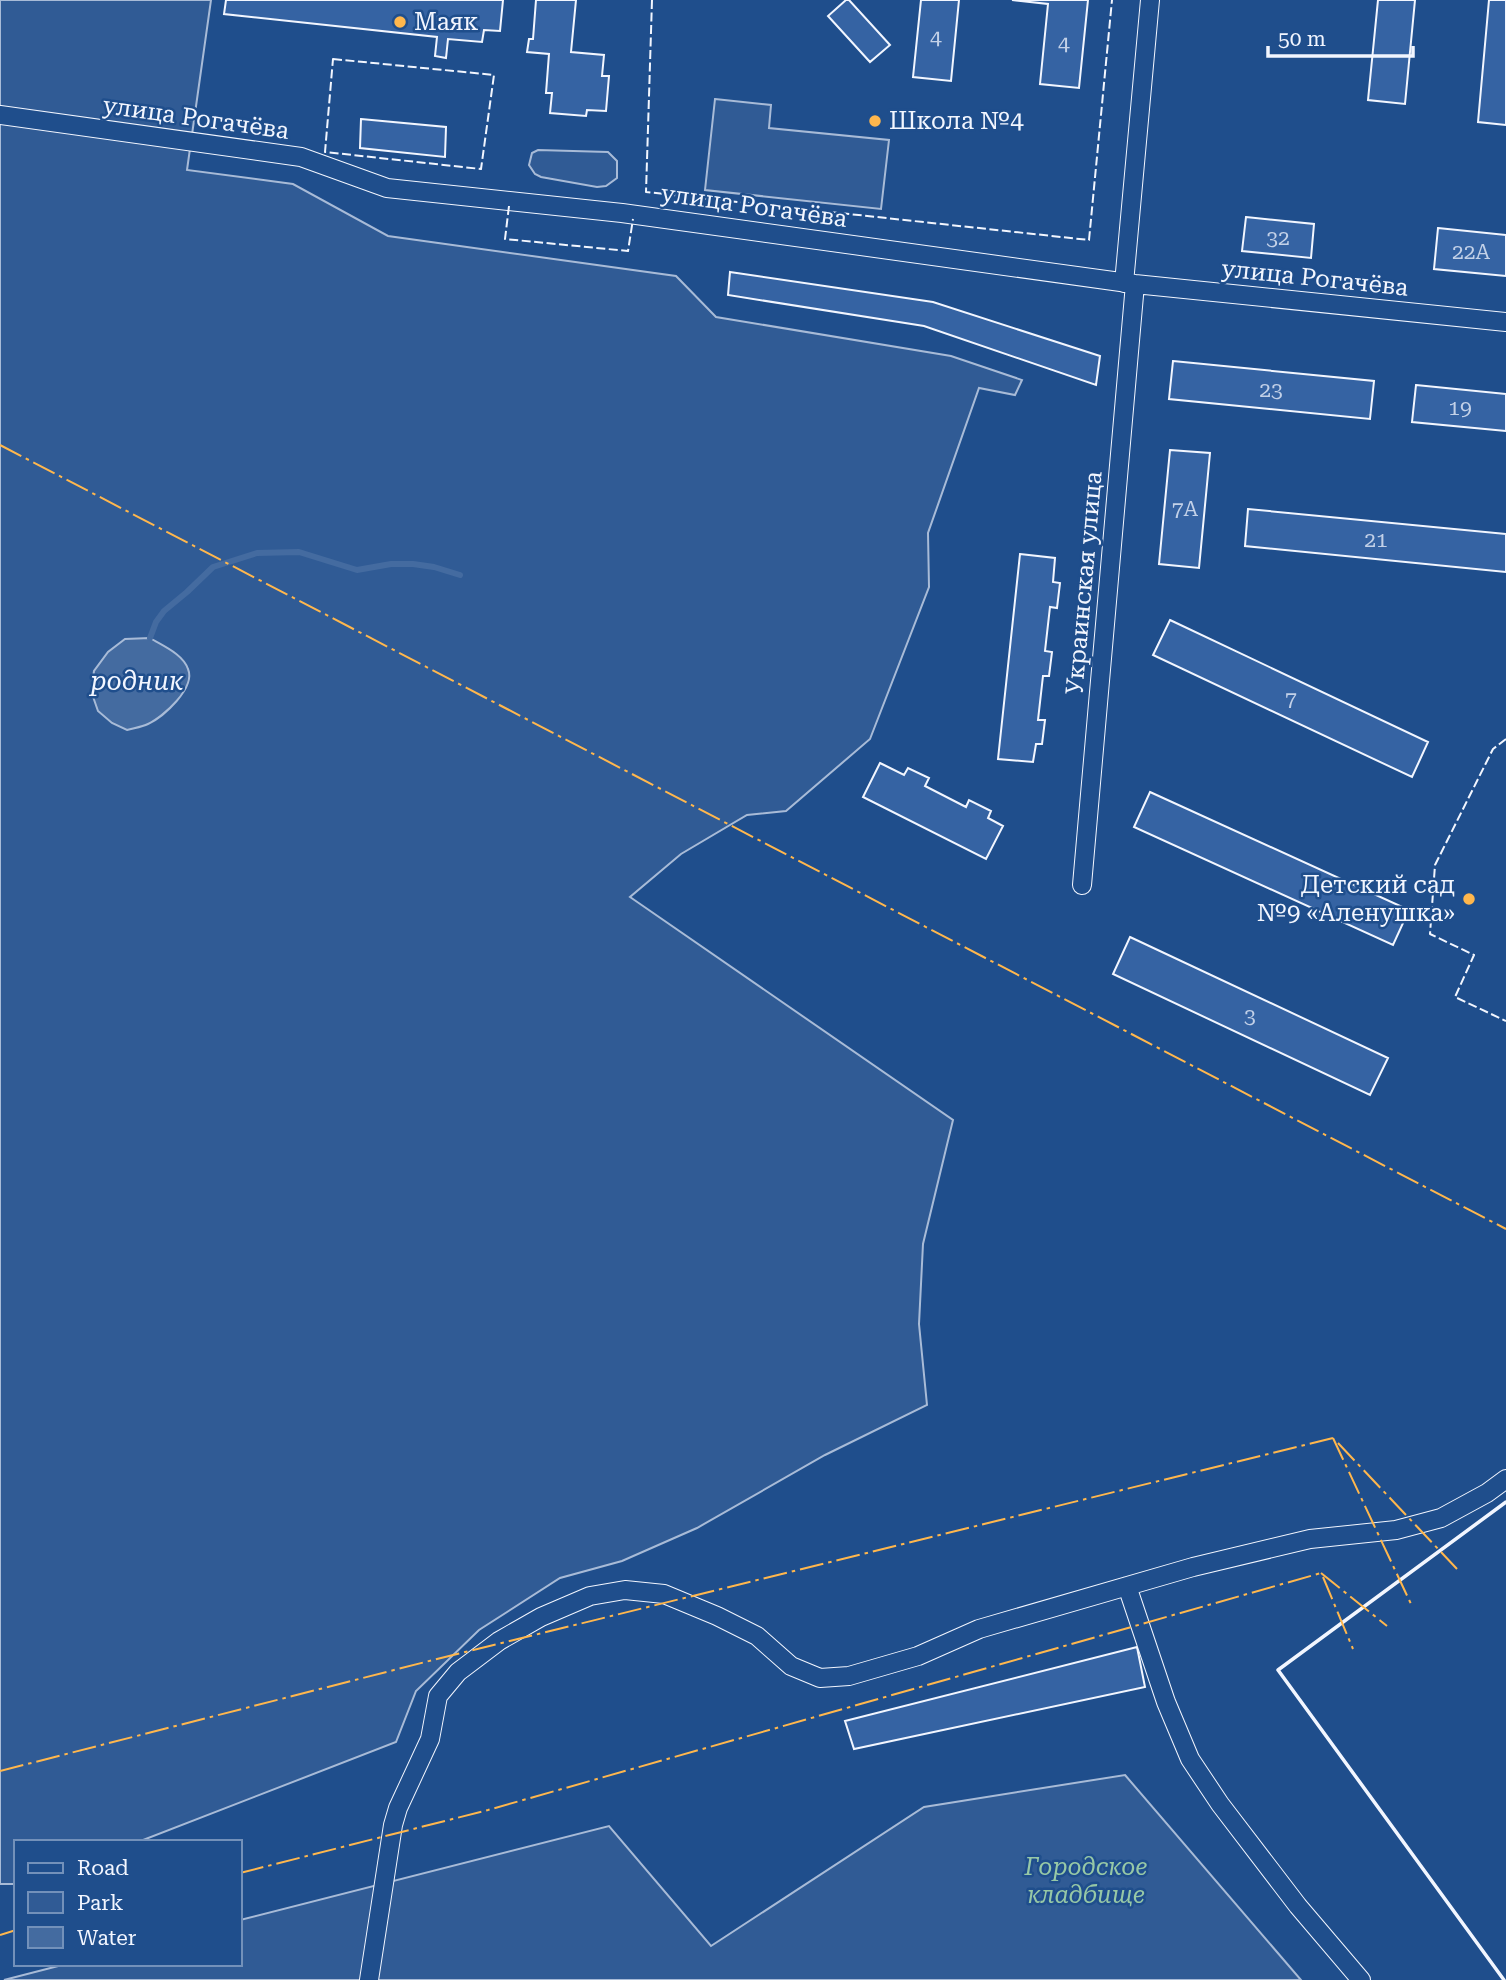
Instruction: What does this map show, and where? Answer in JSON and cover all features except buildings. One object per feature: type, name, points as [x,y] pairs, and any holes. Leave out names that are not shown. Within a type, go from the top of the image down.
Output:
[{"type":"street","name":"Украинская улица","points":[[1082,886],[1150,0]]},
{"type":"street","name":"улица Рогачёва","points":[[0,116],[301,157],[387,188],[622,213],[1130,283],[1506,322]]},
{"type":"street","points":[[369,1980],[393,1825],[398,1808],[430,1739],[438,1696],[458,1672],[488,1649],[541,1617],[590,1595],[625,1590],[664,1594],[758,1636],[791,1666],[820,1678],[849,1676],[918,1656],[979,1629],[1218,1561],[1310,1539],[1396,1530],[1441,1518],[1487,1493],[1506,1479]]},
{"type":"street","points":[[1127,1586],[1166,1702],[1191,1759],[1220,1804],[1298,1906],[1361,1980]]},
{"type":"green space","points":[[0,0],[211,0],[187,170],[293,184],[388,236],[676,276],[716,317],[951,356],[1022,380],[1015,395],[979,388],[928,533],[929,587],[870,739],[786,811],[747,815],[681,854],[630,897],[953,1120],[923,1244],[919,1324],[927,1405],[825,1455],[697,1528],[622,1561],[560,1578],[479,1630],[416,1691],[396,1742],[143,1840],[14,1840],[14,1884],[0,1884]]},
{"type":"green space","points":[[715,99],[771,105],[769,128],[889,140],[881,209],[705,190]]},
{"type":"green space","points":[[538,150],[608,152],[617,161],[617,178],[606,186],[597,187],[541,177],[535,174],[529,165],[532,153]]},
{"type":"green space","name":"Городское кладбище","points":[[1125,1775],[1301,1980],[4,1980],[58,1966],[242,1966],[242,1919],[609,1826],[711,1946],[924,1807]]},
{"type":"water","name":"родник","points":[[150,638],[182,659],[188,669],[187,685],[177,701],[162,715],[146,725],[127,730],[112,723],[98,711],[91,691],[94,671],[108,652],[125,639]]},
{"type":"waterway","points":[[150,638],[164,611],[213,567],[257,553],[299,552],[357,570],[391,564],[413,564],[460,575]]},
{"type":"fence","points":[[652,0],[646,192],[1089,240],[1112,0]]},
{"type":"fence","points":[[333,59],[494,75],[481,169],[325,152],[333,59]]},
{"type":"fence","points":[[509,206],[505,239],[628,251],[633,219]]},
{"type":"fence","points":[[1506,739],[1493,749],[1435,865],[1430,934],[1474,955],[1455,997],[1506,1021]]},
{"type":"wall","points":[[1504,1980],[1278,1670],[1506,1502]]},
{"type":"power","points":[[0,445],[1506,1229]]},
{"type":"power","points":[[1333,1438],[1411,1604]]},
{"type":"power","points":[[0,1771],[437,1659],[1333,1438]]},
{"type":"power","points":[[1338,1443],[1457,1569]]},
{"type":"power","points":[[1321,1573],[1387,1626]]},
{"type":"power","points":[[242,1872],[488,1810],[1321,1573]]},
{"type":"power","points":[[1323,1577],[1353,1649]]},
{"type":"power","points":[[0,1935],[14,1931]]},
{"type":"place","name":"Маяк","points":[[400,22]]},
{"type":"place","name":"Школа №4","points":[[875,121]]},
{"type":"place","name":"Детский сад №9 «Аленушка»","points":[[1469,899]]}]
